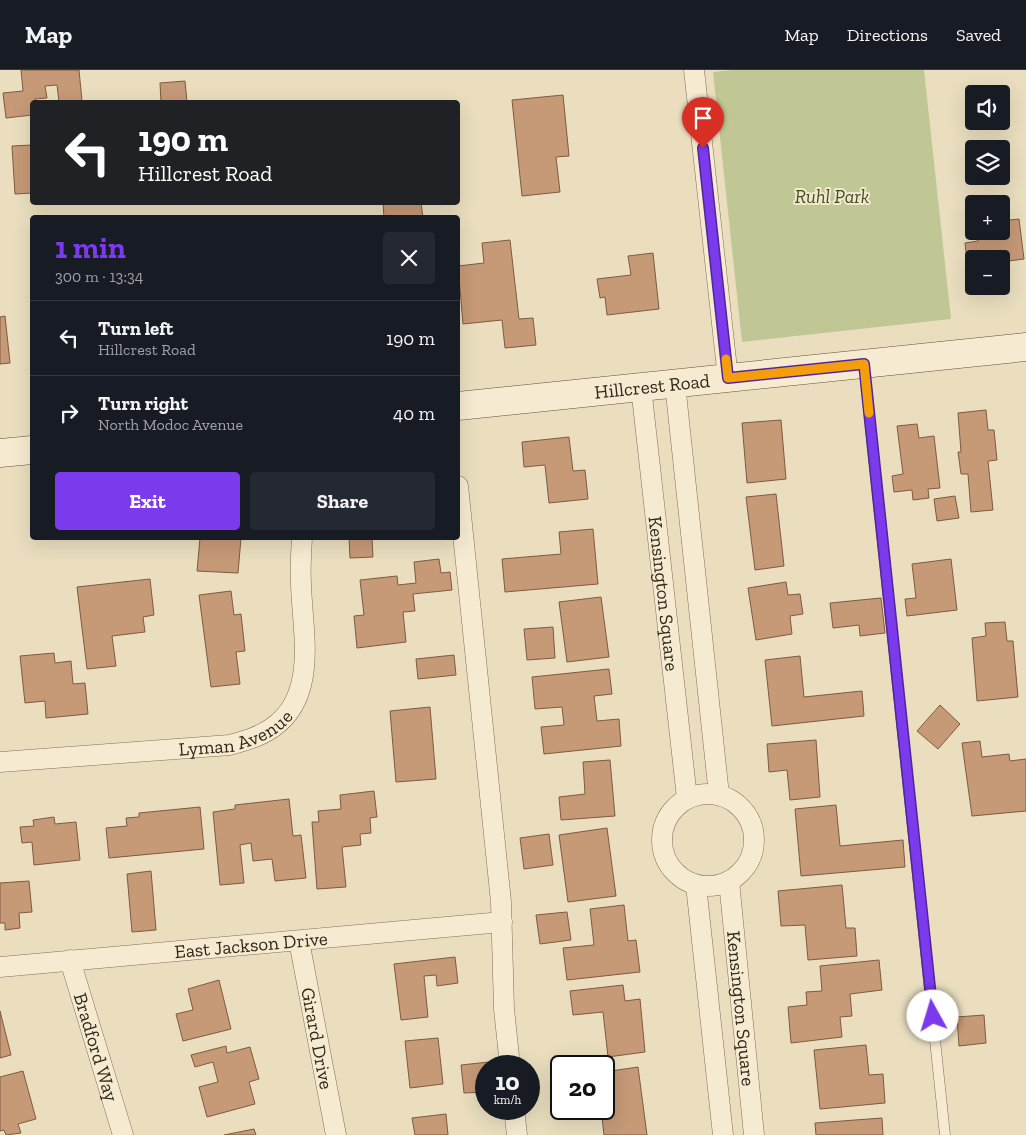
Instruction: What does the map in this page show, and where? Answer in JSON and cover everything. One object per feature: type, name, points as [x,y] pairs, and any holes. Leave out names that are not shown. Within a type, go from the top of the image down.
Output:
[{"type":"street","points":[[694,70],[728,378]]},
{"type":"street","name":"Hillcrest Road","points":[[460,406],[1026,347]]},
{"type":"street","name":"Kensington Square","points":[[675,384],[719,795]]},
{"type":"street","name":"Kensington Square","points":[[641,387],[688,798]]},
{"type":"street","points":[[0,453],[30,450]]},
{"type":"street","points":[[460,506],[502,922],[504,1009],[509,1055]]},
{"type":"street","name":"Lyman Avenue","points":[[0,762],[230,745],[252,738],[273,727],[290,710],[300,689],[304,666],[301,583],[302,540]]},
{"type":"street","points":[[708,793],[719,795],[739,805],[749,818],[754,834],[754,846],[749,862],[738,875],[718,885],[696,885],[676,874],[664,855],[661,844],[663,828],[670,812],[688,798],[708,793]]},
{"type":"street","name":"Kensington Square","points":[[729,881],[754,1135]]},
{"type":"street","name":"Kensington Square","points":[[696,885],[723,1135]]},
{"type":"street","name":"East Jackson Drive","points":[[0,967],[502,922]]},
{"type":"street","name":"Girard Drive","points":[[299,941],[336,1135]]},
{"type":"street","name":"Bradford Way","points":[[70,960],[123,1135]]},
{"type":"street","points":[[515,1120],[517,1135]]},
{"type":"lane","points":[[864,364],[945,1135]]},
{"type":"green space","name":"Ruhl Park","points":[[732,70],[924,70],[951,319],[742,342],[713,72]]},
{"type":"building","points":[[21,70],[79,70],[82,100],[59,100],[57,85],[45,86],[47,98],[30,100],[30,115],[6,118],[3,93],[23,91]]},
{"type":"building","points":[[185,81],[187,100],[161,100],[160,83]]},
{"type":"building","points":[[563,95],[569,156],[556,157],[560,192],[522,196],[512,100]]},
{"type":"building","points":[[30,145],[30,193],[15,194],[12,146]]},
{"type":"building","points":[[383,205],[421,205],[423,215],[384,215]]},
{"type":"building","points":[[1019,219],[1024,259],[1010,261],[1010,250],[966,250],[965,243],[978,240],[1010,240],[1010,220]]},
{"type":"building","points":[[510,240],[519,319],[533,318],[536,345],[505,348],[502,320],[463,324],[460,266],[484,263],[482,243]]},
{"type":"building","points":[[653,253],[659,309],[607,315],[605,297],[600,298],[597,279],[631,275],[628,256]]},
{"type":"building","points":[[5,316],[10,363],[0,364],[0,317]]},
{"type":"building","points":[[986,410],[988,430],[994,430],[997,460],[988,461],[993,510],[971,512],[968,474],[961,474],[958,452],[961,452],[958,413]]},
{"type":"building","points":[[781,420],[786,479],[747,483],[742,423]]},
{"type":"building","points":[[917,424],[919,438],[934,436],[940,488],[928,489],[929,498],[913,500],[912,490],[894,492],[892,476],[903,474],[897,426]]},
{"type":"building","points":[[569,437],[573,471],[585,470],[588,499],[549,503],[545,465],[524,467],[522,442]]},
{"type":"building","points":[[776,494],[784,566],[755,570],[746,497]]},
{"type":"building","points":[[955,496],[959,518],[937,521],[934,499]]},
{"type":"building","points":[[593,529],[598,584],[505,592],[502,559],[561,554],[559,532]]},
{"type":"building","points":[[200,540],[241,540],[238,573],[197,571]]},
{"type":"building","points":[[349,540],[372,540],[373,557],[350,558]]},
{"type":"building","points":[[439,559],[441,573],[450,572],[452,590],[413,594],[415,611],[403,612],[406,642],[357,648],[354,616],[364,615],[360,580],[397,576],[398,585],[416,583],[414,562]]},
{"type":"building","points":[[951,559],[957,610],[907,616],[905,599],[916,598],[912,564]]},
{"type":"building","points":[[150,579],[154,615],[143,617],[145,632],[112,636],[116,666],[87,669],[77,587]]},
{"type":"building","points":[[786,582],[788,595],[800,594],[803,614],[790,616],[792,634],[756,640],[748,588]]},
{"type":"building","points":[[231,591],[234,615],[241,614],[245,651],[236,652],[240,684],[211,687],[199,595]]},
{"type":"building","points":[[601,597],[609,657],[567,662],[559,602]]},
{"type":"building","points":[[881,598],[885,633],[860,636],[859,625],[833,628],[830,603]]},
{"type":"building","points":[[1005,622],[1007,641],[1013,641],[1018,697],[977,701],[972,638],[986,636],[985,623]]},
{"type":"building","points":[[553,627],[555,658],[527,660],[524,629]]},
{"type":"building","points":[[54,653],[55,663],[71,661],[73,684],[85,683],[88,714],[46,718],[45,701],[25,703],[20,656]]},
{"type":"building","points":[[454,655],[456,675],[418,679],[416,659]]},
{"type":"building","points":[[800,656],[804,697],[862,691],[864,716],[772,726],[765,660]]},
{"type":"building","points":[[609,669],[612,694],[594,696],[597,721],[619,719],[621,746],[544,754],[541,727],[564,725],[562,707],[535,709],[532,677]]},
{"type":"building","points":[[940,705],[960,724],[938,749],[917,731]]},
{"type":"building","points":[[430,707],[436,779],[396,782],[390,711]]},
{"type":"building","points":[[816,740],[820,797],[790,800],[787,770],[769,772],[767,744]]},
{"type":"building","points":[[980,741],[982,757],[1009,754],[1010,761],[1026,759],[1026,811],[972,816],[962,743]]},
{"type":"building","points":[[610,760],[615,816],[561,820],[559,797],[585,794],[583,762]]},
{"type":"building","points":[[374,791],[377,817],[370,818],[371,833],[360,834],[361,845],[342,847],[346,887],[317,889],[312,822],[319,822],[318,811],[341,809],[340,795]]},
{"type":"building","points":[[289,799],[293,836],[301,835],[306,878],[275,881],[272,859],[253,861],[251,843],[240,845],[244,883],[220,885],[213,812],[235,809],[235,805]]},
{"type":"building","points":[[836,805],[840,846],[903,840],[905,867],[801,876],[795,809]]},
{"type":"building","points":[[200,807],[204,849],[109,858],[106,828],[127,826],[126,818],[139,817],[139,813]]},
{"type":"building","points":[[54,817],[55,824],[76,822],[80,860],[34,865],[32,842],[22,843],[20,827],[34,826],[33,820]]},
{"type":"building","points":[[607,828],[616,896],[568,902],[559,835]]},
{"type":"building","points":[[549,834],[553,865],[524,869],[520,838]]},
{"type":"building","points":[[151,871],[156,930],[132,932],[127,874]]},
{"type":"building","points":[[29,881],[32,912],[19,913],[20,928],[5,930],[5,923],[0,923],[0,883]]},
{"type":"building","points":[[842,885],[846,928],[855,928],[857,956],[808,960],[805,925],[781,926],[778,891]]},
{"type":"building","points":[[624,905],[628,941],[636,940],[640,972],[567,980],[563,948],[594,945],[590,909]]},
{"type":"building","points":[[567,912],[571,940],[540,944],[536,915]]},
{"type":"building","points":[[455,957],[458,983],[437,986],[436,975],[424,976],[428,1017],[401,1020],[394,964]]},
{"type":"building","points":[[879,960],[882,990],[850,994],[852,1016],[840,1017],[842,1037],[791,1043],[788,1007],[807,1005],[806,992],[822,991],[820,966]]},
{"type":"building","points":[[219,980],[231,1029],[183,1041],[176,1014],[193,1010],[188,989]]},
{"type":"building","points":[[623,985],[625,1001],[640,999],[645,1052],[615,1056],[608,1055],[603,1012],[573,1015],[570,991]]},
{"type":"building","points":[[0,1011],[11,1055],[0,1058]]},
{"type":"building","points":[[984,1015],[986,1043],[959,1046],[957,1017]]},
{"type":"building","points":[[438,1038],[443,1084],[410,1088],[405,1041]]},
{"type":"building","points":[[866,1045],[869,1075],[883,1074],[885,1103],[820,1109],[814,1050]]},
{"type":"building","points":[[226,1046],[227,1053],[250,1047],[259,1079],[249,1082],[255,1104],[207,1117],[199,1087],[218,1082],[213,1062],[195,1067],[191,1055]]},
{"type":"building","points":[[475,1064],[475,1092],[464,1093],[461,1065]]},
{"type":"building","points":[[638,1067],[647,1135],[604,1135],[602,1120],[615,1120],[615,1070]]},
{"type":"building","points":[[23,1071],[36,1119],[18,1124],[21,1133],[6,1135],[4,1130],[0,1131],[0,1077]]},
{"type":"building","points":[[446,1114],[448,1135],[415,1135],[412,1118]]},
{"type":"building","points":[[882,1118],[883,1135],[816,1135],[815,1123]]},
{"type":"building","points":[[254,1129],[256,1135],[224,1135]]},
{"type":"slow traffic","points":[[726,359],[728,378],[864,364],[869,413]]},
{"type":"route","points":[[703,148],[728,378],[864,364],[933,1016]]}]
